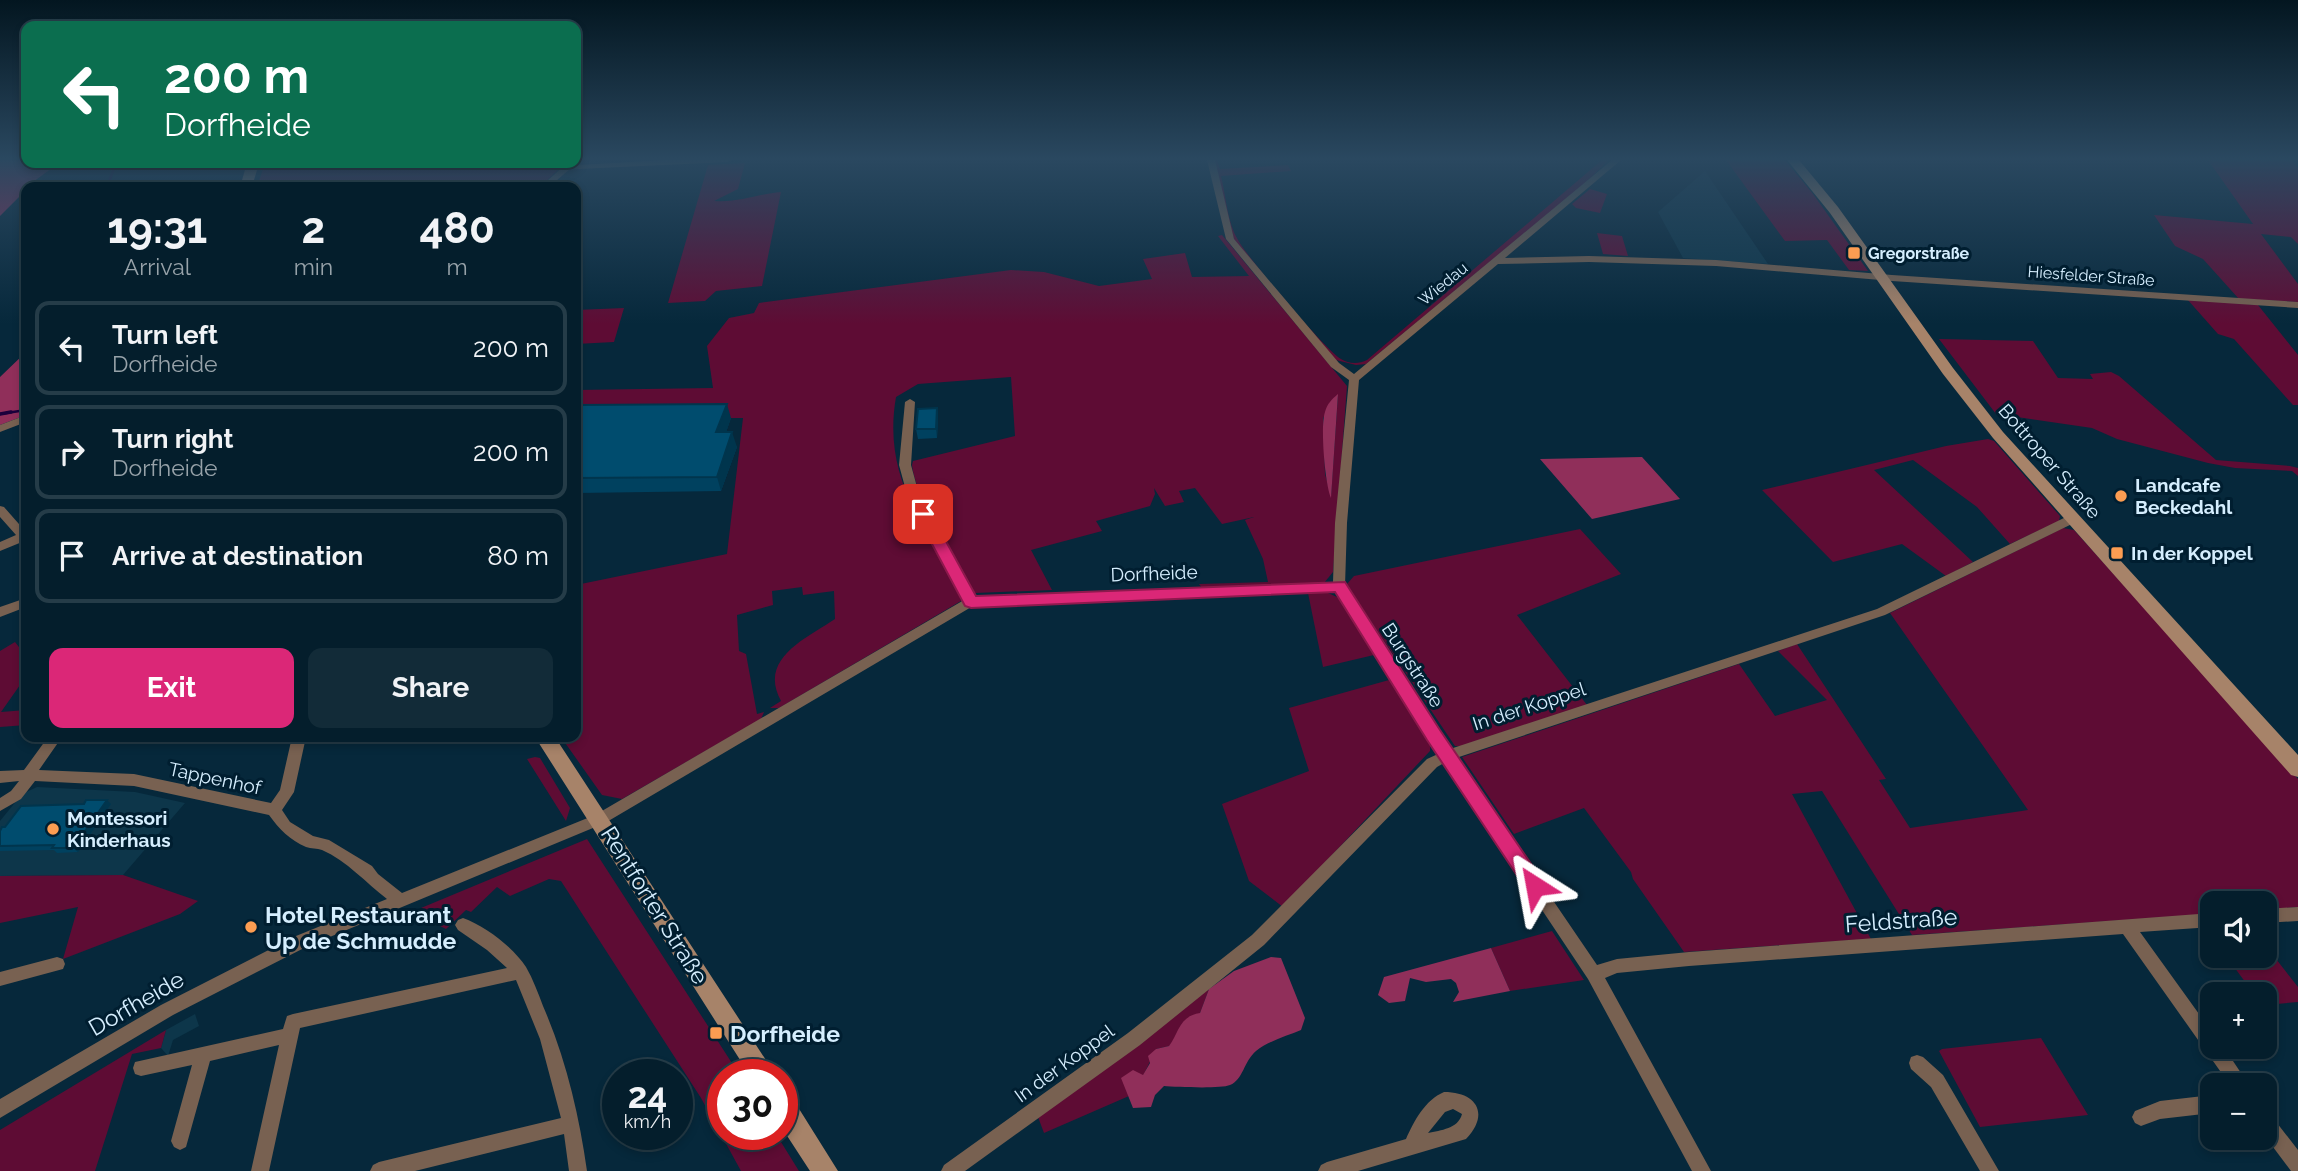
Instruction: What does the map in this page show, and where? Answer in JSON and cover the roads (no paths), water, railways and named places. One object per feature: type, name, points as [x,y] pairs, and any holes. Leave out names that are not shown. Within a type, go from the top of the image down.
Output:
[{"type":"main road","name":"Bottroper Straße","points":[[1837,215],[1948,371],[1998,435],[2298,769]]},
{"type":"main road","name":"Rentforter Straße","points":[[548,742],[753,1059]]},
{"type":"main road","points":[[798,1130],[825,1171]]},
{"type":"street","points":[[1224,215],[1230,239],[1320,348],[1354,379],[1342,510],[1339,586]]},
{"type":"street","name":"Wiedau","points":[[1354,379],[1552,215]]},
{"type":"street","points":[[1497,261],[1579,259],[1716,263],[1882,277]]},
{"type":"street","name":"Hiesfelder Straße","points":[[1882,277],[2298,305]]},
{"type":"street","points":[[910,402],[905,465],[911,487],[971,602]]},
{"type":"street","points":[[0,429],[21,420]]},
{"type":"street","points":[[0,510],[21,534]]},
{"type":"street","name":"In der Koppel","points":[[950,1171],[1134,1039],[1250,947],[1424,771],[1447,756],[1881,612],[2072,519]]},
{"type":"street","points":[[0,547],[21,539]]},
{"type":"street","name":"Dorfheide","points":[[0,1109],[167,1010],[302,941],[600,819],[971,602],[1339,586]]},
{"type":"street","name":"Burgstraße","points":[[1339,586],[1447,756],[1594,974],[1702,1171]]},
{"type":"street","points":[[0,612],[21,604]]},
{"type":"street","points":[[0,816],[0,808],[16,795],[52,742]]},
{"type":"street","points":[[274,810],[287,792],[298,742]]},
{"type":"street","name":"Tappenhof","points":[[0,777],[30,775],[134,780],[274,810],[285,826],[310,842],[324,844],[367,871],[400,900]]},
{"type":"street","points":[[2277,915],[2298,914]]},
{"type":"street","name":"Feldstraße","points":[[1594,974],[1618,966],[1703,958],[2200,921]]},
{"type":"street","points":[[463,925],[505,954],[520,972],[542,1021],[570,1124],[578,1171]]},
{"type":"street","points":[[2127,927],[2200,1029]]},
{"type":"street","points":[[0,979],[57,964]]},
{"type":"street","points":[[260,1171],[293,1022],[520,972]]},
{"type":"street","points":[[141,1068],[290,1035]]},
{"type":"street","points":[[180,1141],[203,1054]]},
{"type":"street","points":[[1917,1063],[1937,1081],[1990,1171]]},
{"type":"street","points":[[2141,1118],[2160,1110],[2200,1105]]},
{"type":"street","points":[[379,1171],[570,1124]]},
{"type":"street","points":[[2277,1137],[2298,1166]]},
{"type":"street","points":[[1328,1171],[1413,1145]]},
{"type":"waterway","points":[[11,412],[0,414],[21,411]]},
{"type":"place","name":"Gregorstraße","points":[[1854,253]]},
{"type":"place","name":"Landcafe Beckedahl","points":[[2121,496]]},
{"type":"place","name":"In der Koppel","points":[[2117,553]]},
{"type":"place","name":"Montessori Kinderhaus","points":[[53,829]]},
{"type":"place","name":"Hotel Restaurant Up de Schmudde","points":[[251,927]]},
{"type":"place","name":"Dorfheide","points":[[716,1033]]}]
